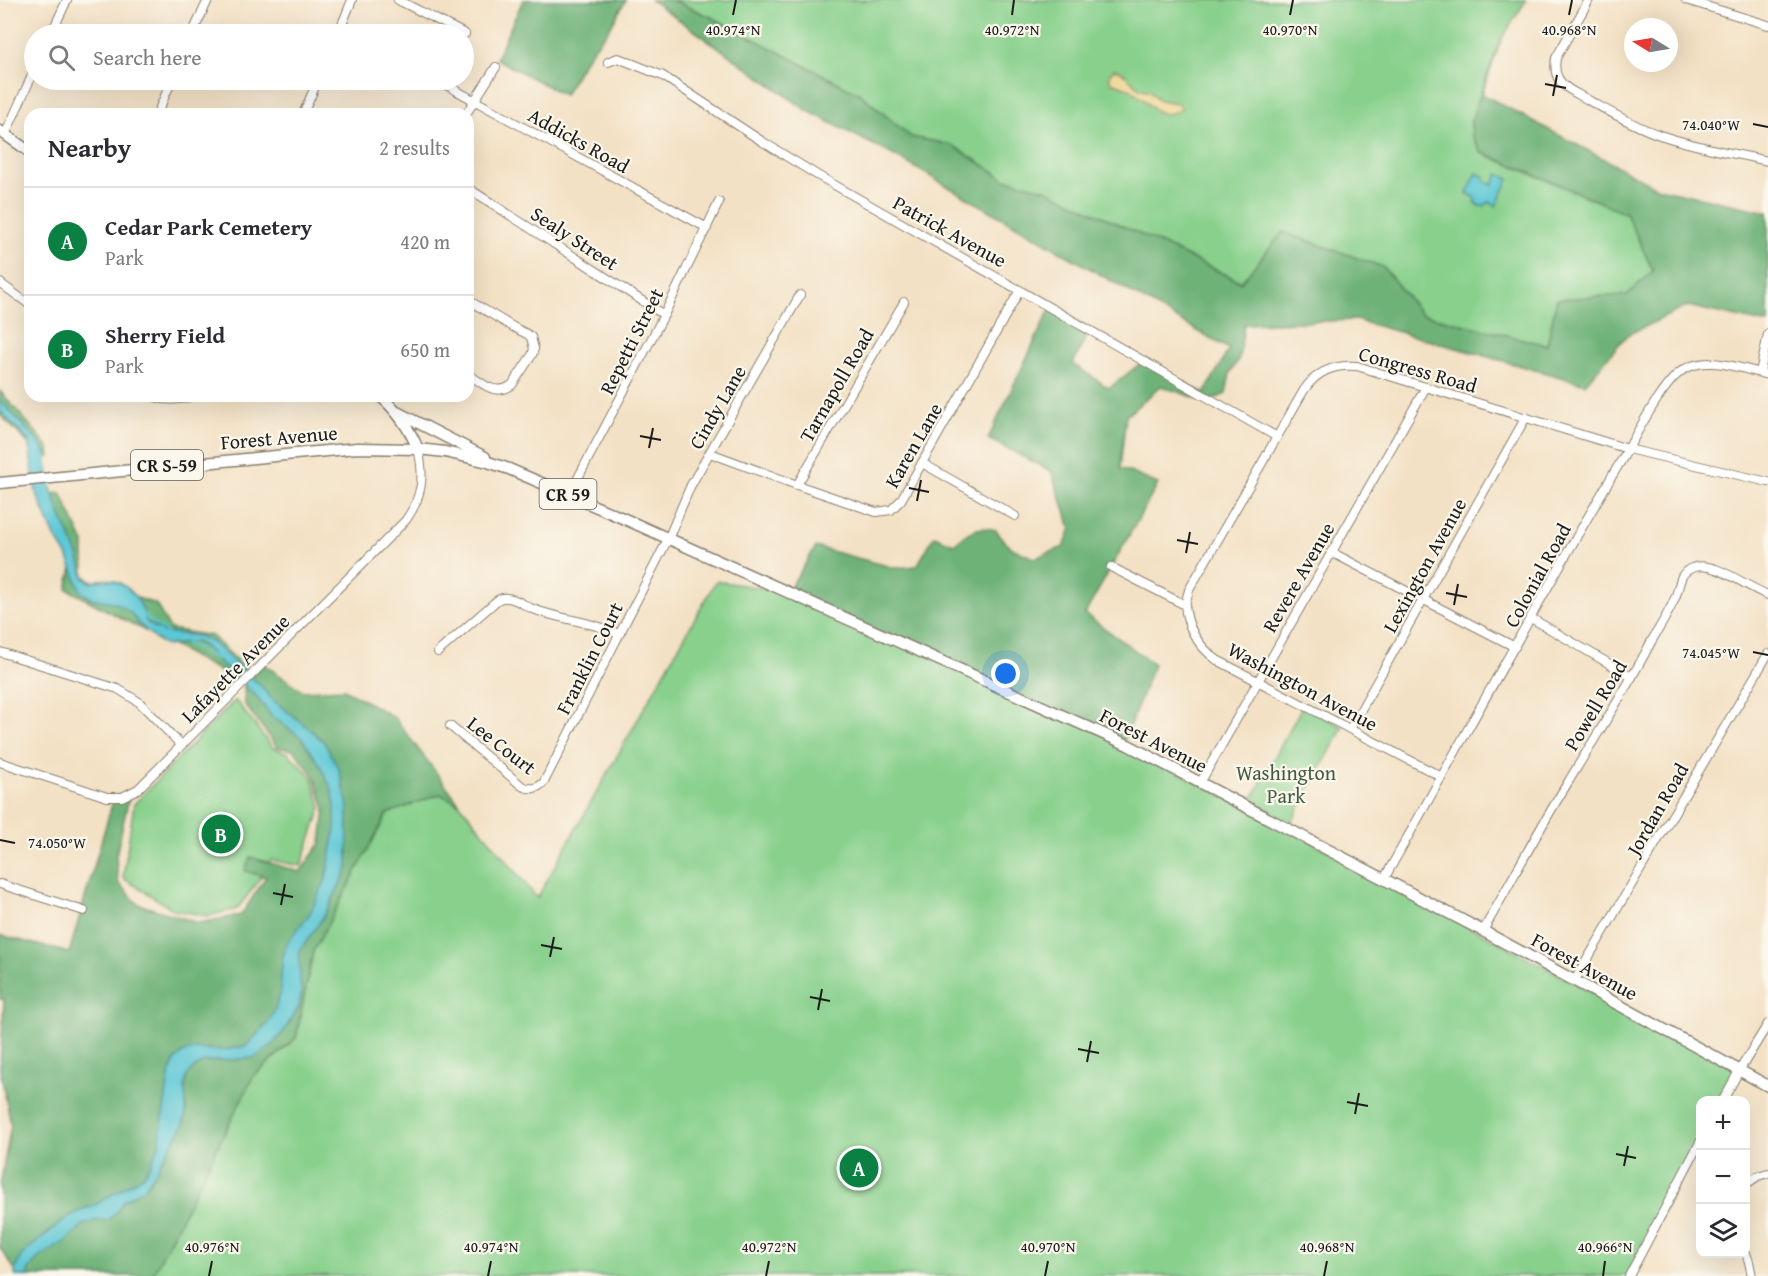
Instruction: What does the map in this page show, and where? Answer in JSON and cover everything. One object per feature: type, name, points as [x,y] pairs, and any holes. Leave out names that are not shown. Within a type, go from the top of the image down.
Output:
[{"type":"main road","points":[[3,133],[24,148]]},
{"type":"main road","points":[[386,402],[397,412],[410,431],[418,449]]},
{"type":"main road","points":[[397,412],[509,469]]},
{"type":"main road","name":"Forest Avenue","points":[[3,482],[334,449],[418,449]]},
{"type":"main road","name":"CR 59","points":[[418,449],[466,456],[509,469],[669,538]]},
{"type":"main road","name":"Forest Avenue","points":[[669,538],[1097,730],[1483,931],[1768,1086]]},
{"type":"street","points":[[56,24],[67,0]]},
{"type":"street","points":[[197,24],[208,0]]},
{"type":"street","points":[[342,24],[352,0]]},
{"type":"street","points":[[398,0],[445,24]]},
{"type":"street","points":[[1589,0],[1556,58],[1556,74],[1563,85],[1644,129],[1677,140],[1768,161]]},
{"type":"street","points":[[1686,0],[1768,25]]},
{"type":"street","name":"Patrick Avenue","points":[[608,62],[618,58],[663,76],[818,175],[1277,437]]},
{"type":"street","points":[[470,108],[496,68]]},
{"type":"street","points":[[3,133],[24,90]]},
{"type":"street","points":[[160,108],[168,90]]},
{"type":"street","points":[[306,108],[314,90]]},
{"type":"street","name":"Addicks Road","points":[[454,90],[707,228]]},
{"type":"street","name":"Sealy Street","points":[[474,192],[664,315]]},
{"type":"street","name":"Repetti Street","points":[[569,495],[664,315],[720,202]]},
{"type":"street","points":[[0,283],[24,301]]},
{"type":"street","name":"Karen Lane","points":[[710,453],[876,512],[883,512],[896,506],[1020,290]]},
{"type":"street","name":"Cindy Lane","points":[[669,538],[691,485],[800,295]]},
{"type":"street","name":"Tarnapoll Road","points":[[797,485],[904,302]]},
{"type":"street","points":[[474,304],[527,334],[533,343],[532,355],[507,389],[490,388],[474,378]]},
{"type":"street","points":[[1764,374],[1768,334]]},
{"type":"street","name":"Colonial Road","points":[[1384,879],[1531,618],[1667,384],[1683,369],[1702,363],[1712,362],[1764,374]]},
{"type":"street","name":"Congress Road","points":[[1185,604],[1189,590],[1310,382],[1317,375],[1334,367],[1357,366],[1628,449],[1768,482]]},
{"type":"street","name":"Revere Avenue","points":[[1200,783],[1425,387]]},
{"type":"street","name":"Lexington Avenue","points":[[1350,729],[1526,417]]},
{"type":"street","name":"Lafayette Avenue","points":[[0,762],[107,797],[131,794],[138,789],[406,520],[416,504],[422,484],[418,449]]},
{"type":"street","points":[[922,463],[1016,516]]},
{"type":"street","name":"Franklin Court","points":[[535,788],[544,782],[669,538]]},
{"type":"street","points":[[1331,552],[1515,647]]},
{"type":"street","name":"Powell Road","points":[[1483,931],[1541,826],[1632,677],[1675,599],[1684,573],[1690,568],[1702,566],[1720,570],[1768,595]]},
{"type":"street","points":[[1111,567],[1185,604]]},
{"type":"street","points":[[438,652],[504,597],[533,609],[606,627],[620,634]]},
{"type":"street","name":"Washington Avenue","points":[[1185,604],[1192,633],[1207,653],[1217,660],[1442,777]]},
{"type":"street","points":[[1531,618],[1632,677]]},
{"type":"street","points":[[0,652],[118,689],[139,702],[182,745]]},
{"type":"street","name":"Jordan Road","points":[[1575,981],[1768,654]]},
{"type":"street","name":"Lee Court","points":[[450,726],[522,786],[535,788]]},
{"type":"street","points":[[0,884],[84,910]]},
{"type":"street","points":[[1726,1096],[1768,1024]]},
{"type":"street","points":[[1629,1276],[1697,1150]]},
{"type":"street","points":[[1750,1181],[1768,1173]]},
{"type":"street","points":[[1748,1258],[1752,1276]]},
{"type":"green space","points":[[523,0],[626,0],[564,95],[496,59]]},
{"type":"green space","points":[[651,0],[672,0],[713,18],[860,94],[911,137],[952,145],[1005,179],[1045,189],[1241,282],[1283,232],[1383,267],[1421,314],[1547,345],[1557,299],[1627,295],[1653,271],[1626,213],[1481,152],[1472,135],[1471,120],[1501,39],[1482,94],[1658,188],[1768,212],[1768,324],[1688,306],[1627,335],[1585,384],[1356,320],[1244,324],[1239,359],[1230,373],[1226,394],[1207,402],[1161,386],[1126,416],[1120,468],[1158,484],[1085,614],[1154,664],[1123,743],[787,592],[816,547],[895,568],[917,566],[934,536],[954,544],[969,533],[984,528],[996,530],[1012,548],[1035,558],[1064,547],[1071,528],[1051,471],[988,439],[1051,307],[1090,329],[1073,364],[1109,388],[1145,360],[1204,394],[1229,349],[895,156],[808,111]]},
{"type":"green space","points":[[672,0],[1526,0],[1501,40],[1471,120],[1472,135],[1481,153],[1626,213],[1653,271],[1627,295],[1557,299],[1547,345],[1421,314],[1383,267],[1242,282],[1045,190],[1005,179],[952,145],[911,137],[860,94],[713,18]]},
{"type":"green space","points":[[0,391],[49,447],[50,457],[39,458],[39,454],[0,415]]},
{"type":"green space","points":[[61,493],[84,543],[84,576],[101,586],[156,604],[170,629],[212,636],[251,674],[263,664],[303,691],[344,689],[394,717],[460,804],[440,794],[387,814],[313,952],[296,1038],[253,1077],[152,1276],[19,1276],[0,1248],[0,1186],[11,1125],[0,1069],[4,1000],[0,999],[0,935],[69,953],[114,797],[130,793],[116,855],[118,882],[138,904],[199,923],[241,915],[266,877],[245,871],[250,857],[300,872],[321,843],[325,809],[314,776],[294,750],[277,747],[245,705],[244,684],[67,589],[73,563],[49,494]]},
{"type":"green space","name":"Washington Park","points":[[716,581],[787,592],[1097,730],[1247,808],[1303,705],[1343,727],[1288,829],[1739,1071],[1725,1096],[1696,1096],[1696,1150],[1629,1276],[152,1276],[253,1077],[296,1038],[313,952],[387,814],[440,794],[460,804],[537,898]]},
{"type":"green space","points":[[235,700],[273,748],[288,753],[312,777],[321,808],[301,866],[271,860],[237,909],[208,916],[174,910],[123,878],[134,804]]},
{"type":"sand","points":[[1114,69],[1121,71],[1139,88],[1150,91],[1159,100],[1177,103],[1182,108],[1167,114],[1155,110],[1133,91],[1111,82],[1109,75]]},
{"type":"water","points":[[1477,173],[1485,177],[1484,181],[1493,185],[1498,174],[1509,179],[1496,206],[1489,202],[1484,206],[1479,206],[1475,197],[1467,193]]},
{"type":"water","points":[[0,400],[41,445],[46,454],[51,489],[78,555],[84,578],[91,583],[110,580],[127,588],[140,603],[146,622],[163,632],[199,636],[211,641],[260,685],[272,699],[324,742],[339,769],[348,805],[348,868],[324,916],[299,952],[301,995],[299,1007],[284,1031],[270,1047],[254,1058],[203,1062],[195,1067],[187,1076],[186,1113],[183,1126],[146,1187],[123,1201],[116,1213],[108,1220],[83,1225],[65,1242],[37,1259],[27,1276],[15,1276],[15,1270],[21,1256],[31,1247],[68,1217],[95,1205],[143,1176],[150,1166],[159,1145],[169,1076],[174,1061],[184,1052],[197,1049],[224,1050],[246,1046],[267,1024],[280,995],[282,961],[287,943],[310,913],[326,879],[335,831],[335,805],[331,788],[320,765],[302,738],[271,716],[256,696],[205,647],[195,641],[167,646],[155,639],[131,613],[116,603],[91,598],[81,592],[67,555],[55,537],[36,492],[28,440],[0,411]]},
{"type":"waterway","points":[[143,615],[167,633]]},
{"type":"waterway","points":[[186,643],[218,659]]},
{"type":"place","name":"Sherry Field","points":[[221,834]]},
{"type":"place","name":"Cedar Park Cemetery","points":[[859,1168]]}]
